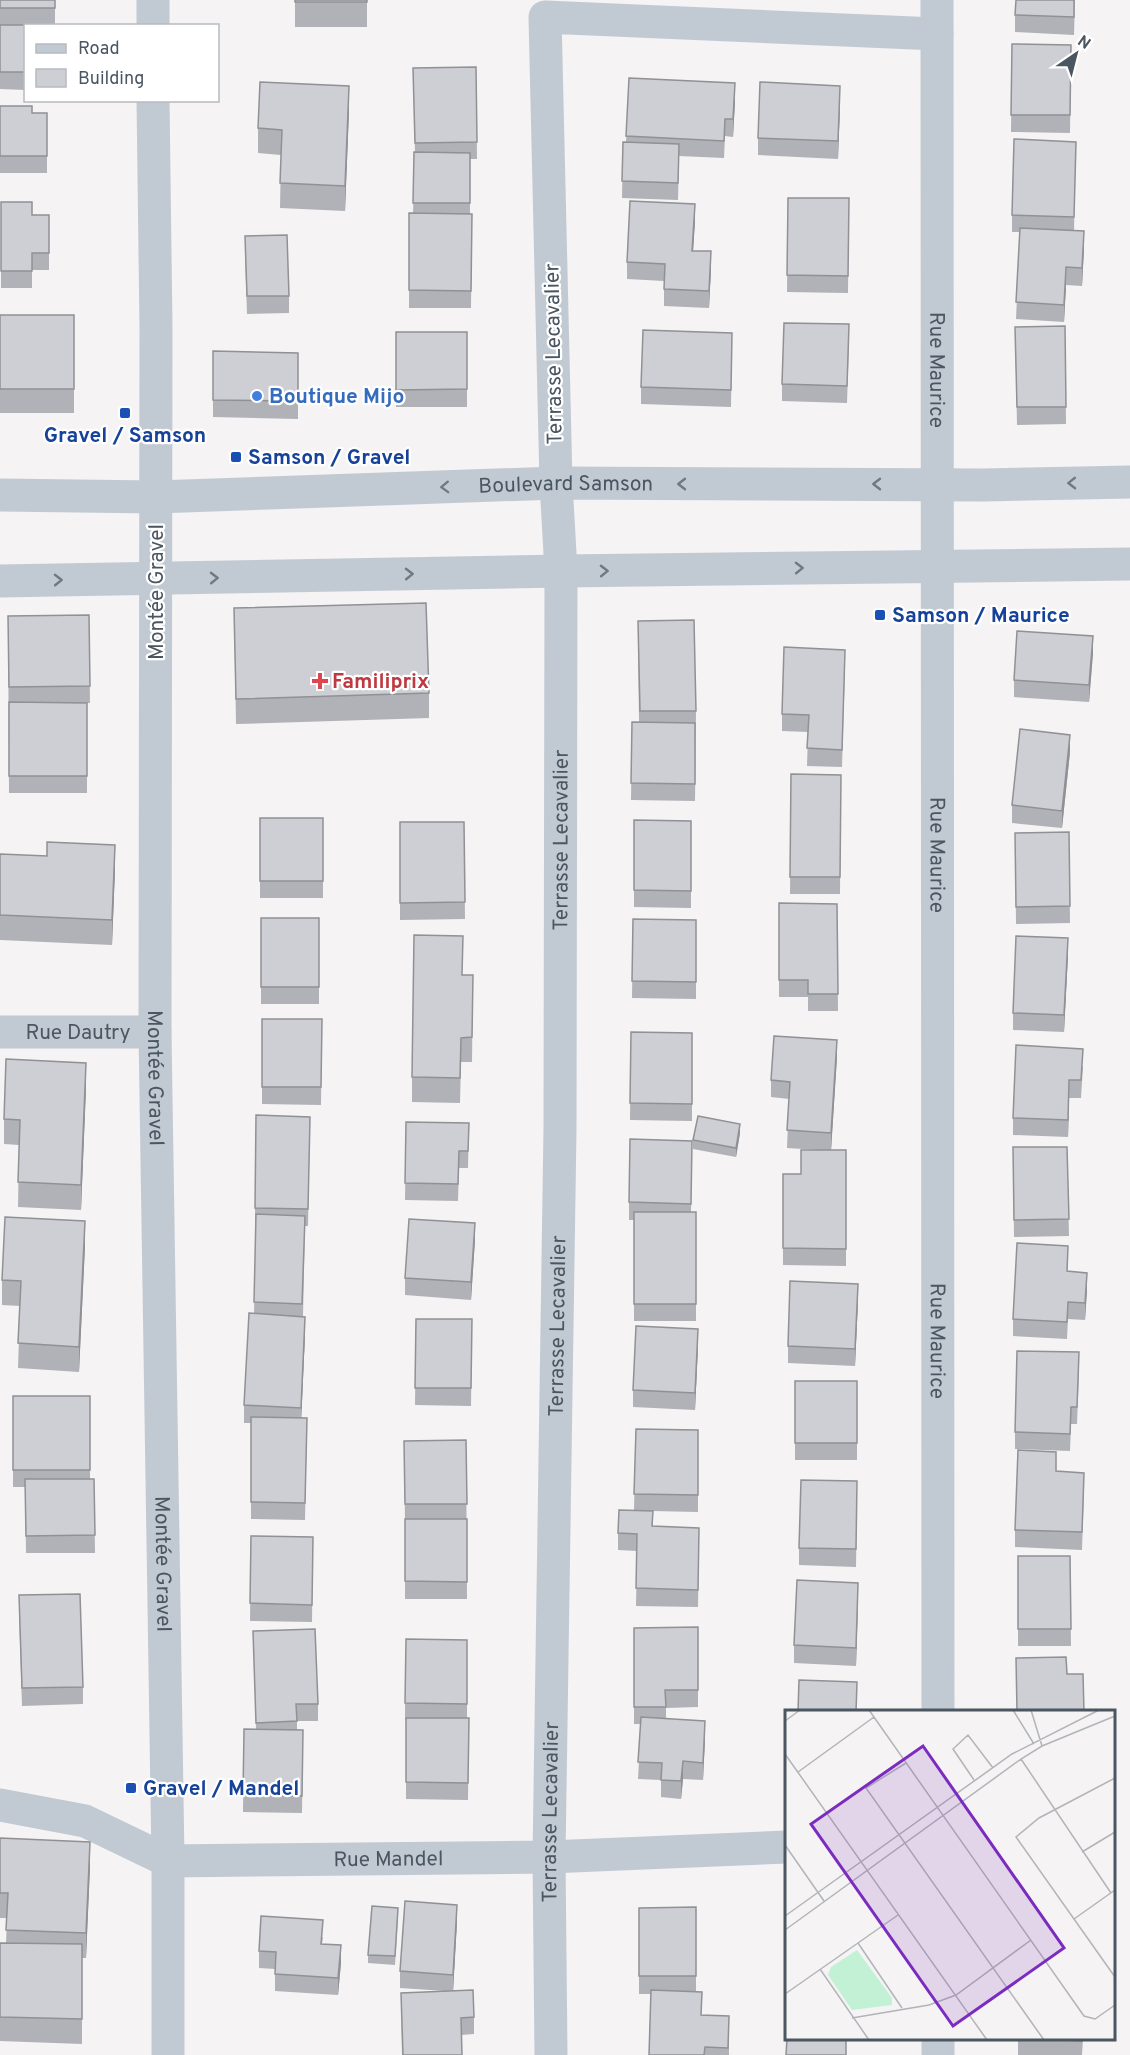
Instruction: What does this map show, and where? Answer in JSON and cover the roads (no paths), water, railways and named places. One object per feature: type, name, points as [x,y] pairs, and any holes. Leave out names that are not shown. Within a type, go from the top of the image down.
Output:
[{"type":"street","points":[[153,0],[153,24]]},
{"type":"street","name":"Rue Maurice","points":[[937,0],[938,1710]]},
{"type":"street","name":"Terrasse Lecavalier","points":[[551,2055],[549,1857],[560,1128],[561,571],[556,483],[545,17],[937,34]]},
{"type":"street","name":"Montée Gravel","points":[[153,102],[156,497],[155,1032],[168,1861],[168,2055]]},
{"type":"street","name":"Boulevard Samson","points":[[0,495],[156,497],[556,483],[937,485],[1130,482]]},
{"type":"street","points":[[0,581],[1130,564]]},
{"type":"street","name":"Rue Dautry","points":[[0,1032],[155,1032]]},
{"type":"street","name":"Rue Mandel","points":[[0,1805],[85,1821],[168,1861],[549,1857],[785,1847]]},
{"type":"place","name":"Boutique Mijo","points":[[257,396]]},
{"type":"place","name":"Gravel / Samson","points":[[125,413]]},
{"type":"place","name":"Samson / Gravel","points":[[236,457]]},
{"type":"place","name":"Samson / Maurice","points":[[880,615]]},
{"type":"place","name":"Familiprix","points":[[320,681]]},
{"type":"place","name":"Gravel / Mandel","points":[[131,1788]]}]
